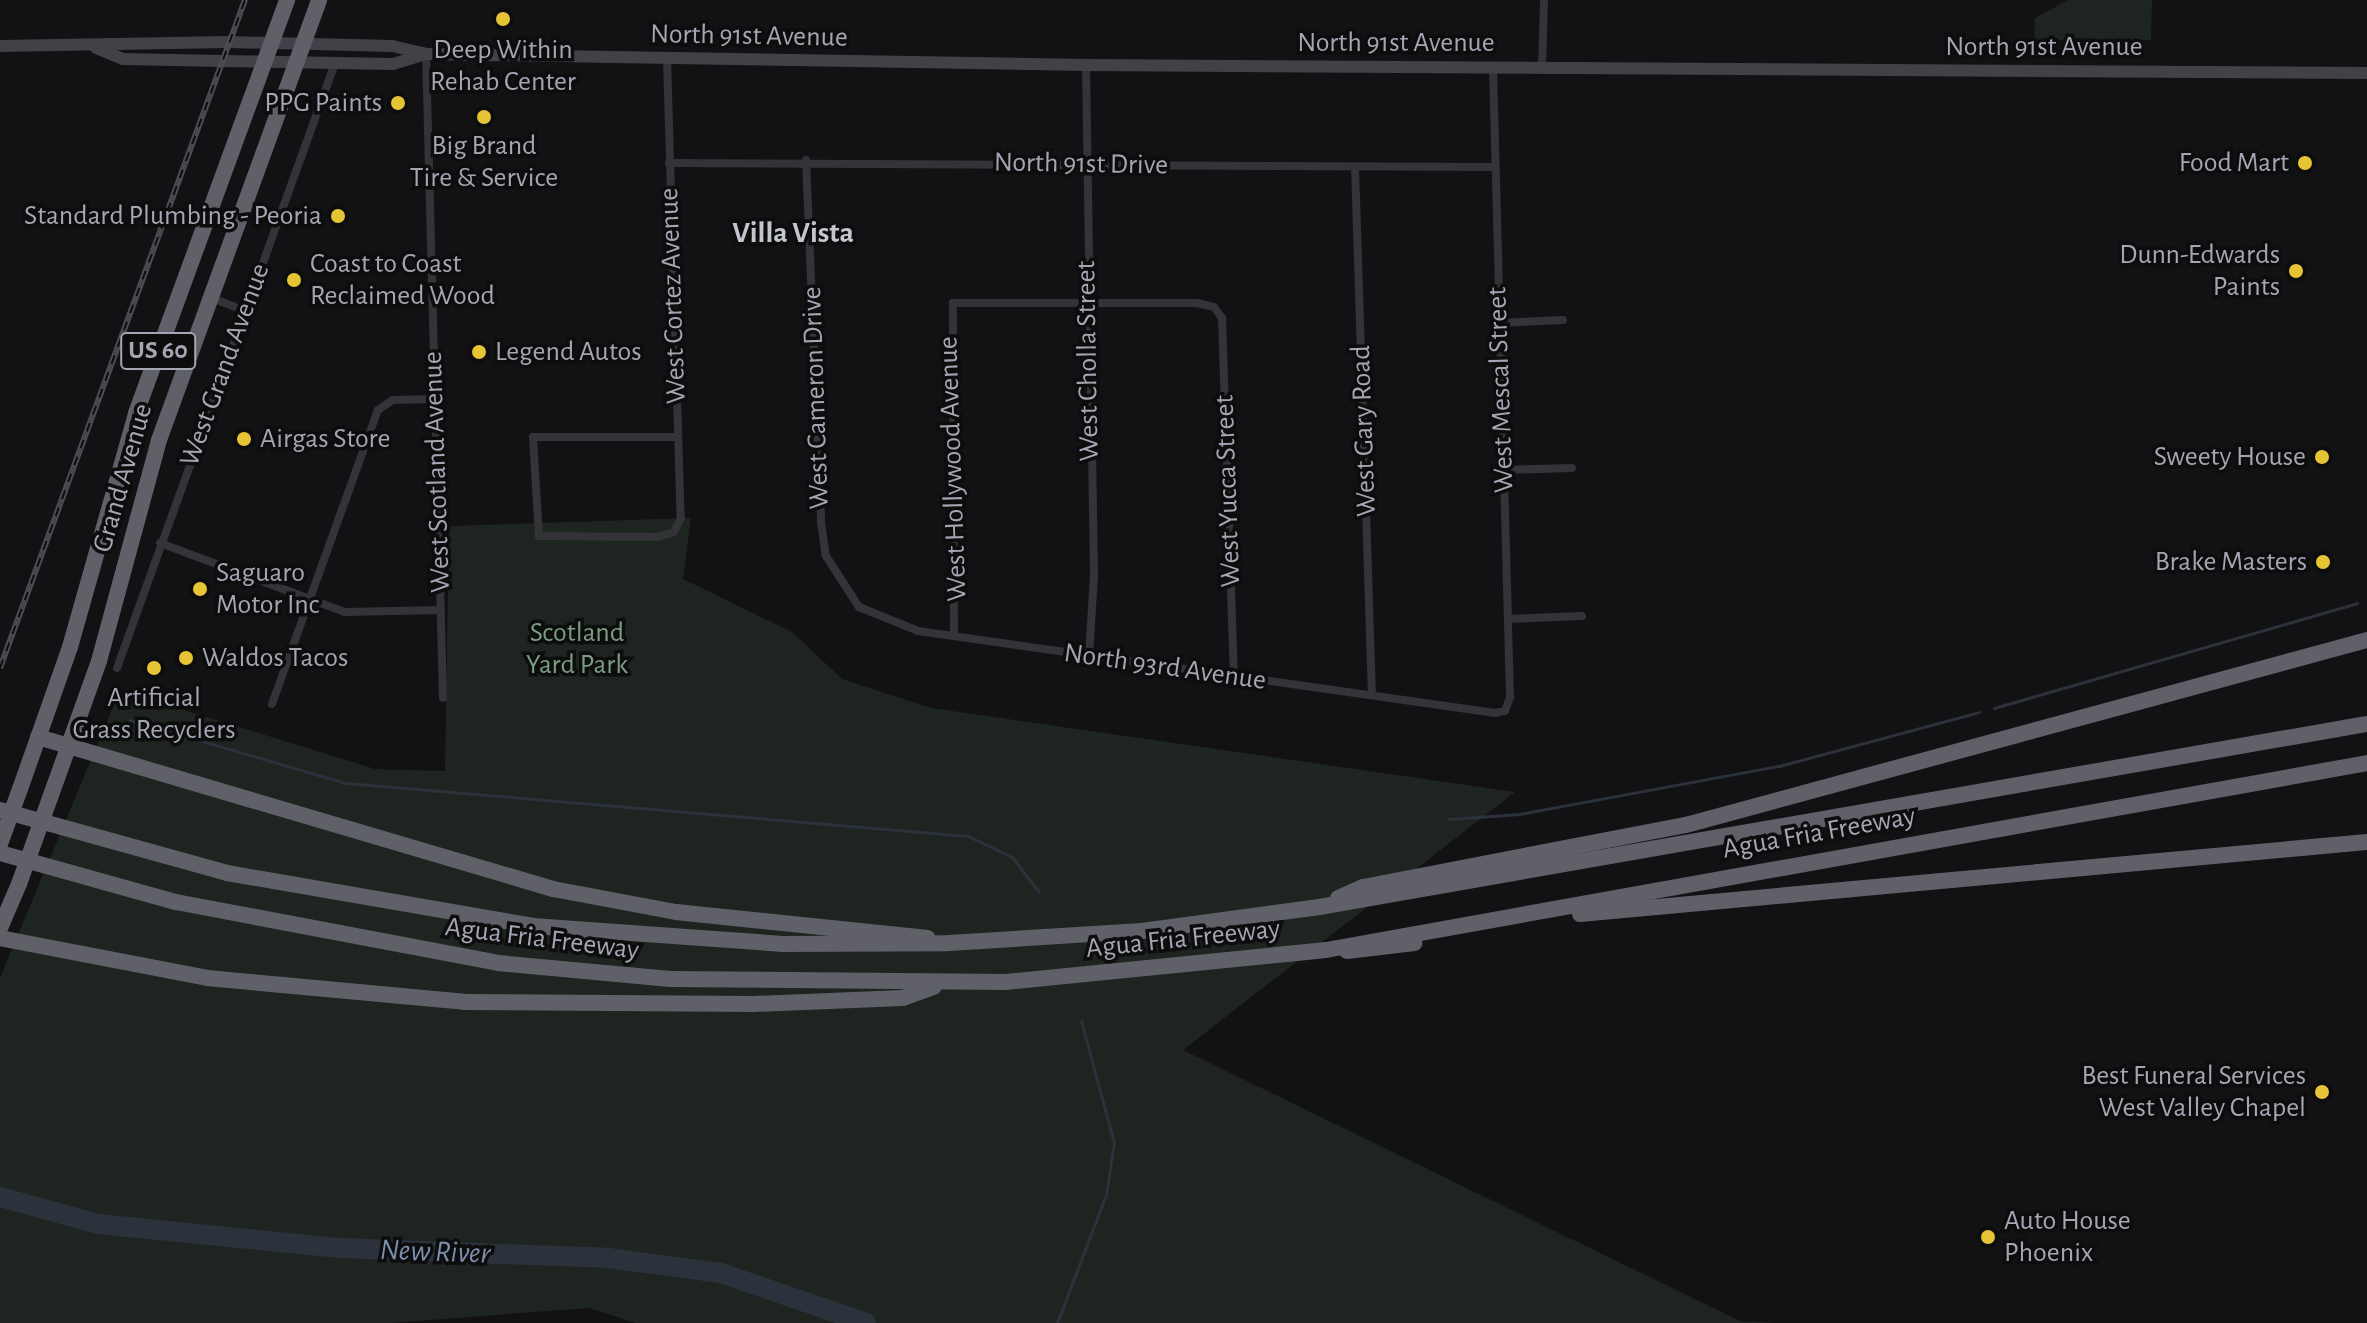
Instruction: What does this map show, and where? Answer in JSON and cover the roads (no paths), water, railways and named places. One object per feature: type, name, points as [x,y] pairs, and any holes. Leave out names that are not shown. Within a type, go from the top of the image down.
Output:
[{"type":"highway","name":"Grand Avenue","points":[[0,844],[38,737],[136,413],[287,0]]},
{"type":"highway","name":"Grand Avenue","points":[[0,928],[19,884],[99,661],[159,440],[319,0]]},
{"type":"highway","points":[[1319,907],[1363,887],[1686,825],[2367,640]]},
{"type":"highway","name":"Agua Fria Freeway","points":[[0,810],[227,873],[504,922],[696,940],[949,943],[1142,931],[1319,907],[2366,724]]},
{"type":"highway","points":[[38,737],[553,889],[723,918],[900,930],[949,943]]},
{"type":"highway","name":"Agua Fria Freeway","points":[[0,853],[222,912],[498,963],[670,979],[951,982],[1326,950],[2366,763]]},
{"type":"highway","points":[[1326,950],[1372,951],[1602,911],[1773,892],[2367,842]]},
{"type":"highway","points":[[0,938],[207,978],[464,1002],[903,998],[951,982]]},
{"type":"main road","name":"North 91st Avenue","points":[[0,46],[96,48],[124,41],[271,43],[426,54],[1086,65],[2367,73]]},
{"type":"main road","name":"North 91st Avenue","points":[[96,48],[123,59],[264,62],[393,64],[426,54]]},
{"type":"street","points":[[1542,68],[1544,0]]},
{"type":"street","name":"West Scotland Avenue","points":[[426,54],[443,698]]},
{"type":"street","name":"West Cortez Avenue","points":[[667,59],[681,518],[674,532],[539,536],[533,437],[678,437]]},
{"type":"street","name":"West Grand Avenue","points":[[117,668],[335,63]]},
{"type":"street","name":"West Cholla Street","points":[[1086,65],[1085,302],[1094,575],[1089,657]]},
{"type":"street","name":"West Mescal Street","points":[[1493,68],[1508,619],[1505,711]]},
{"type":"street","name":"North 91st Drive","points":[[669,163],[806,160],[1494,167]]},
{"type":"street","name":"West Cameron Drive","points":[[806,160],[821,522],[839,585]]},
{"type":"street","name":"West Gary Road","points":[[1355,167],[1372,695]]},
{"type":"street","points":[[212,298],[244,310]]},
{"type":"street","name":"West Hollywood Avenue","points":[[954,636],[953,303],[1085,302]]},
{"type":"street","name":"West Yucca Street","points":[[1085,302],[1214,307],[1222,318],[1234,677]]},
{"type":"street","points":[[1499,323],[1563,320]]},
{"type":"street","points":[[272,704],[378,410],[393,400],[435,399]]},
{"type":"street","points":[[1503,470],[1572,468]]},
{"type":"street","points":[[160,543],[345,612],[441,610]]},
{"type":"street","name":"North 93rd Avenue","points":[[839,585],[859,607],[896,626],[1089,657],[1505,711]]},
{"type":"street","points":[[1508,619],[1582,616]]},
{"type":"waterway","points":[[1994,708],[2357,603]]},
{"type":"waterway","points":[[1448,819],[1519,814],[1779,766],[1979,712]]},
{"type":"waterway","points":[[130,720],[346,783],[968,836],[1012,857],[1039,892]]},
{"type":"waterway","points":[[1057,1323],[1106,1195],[1114,1143],[1081,1021]]},
{"type":"waterway","name":"New River","points":[[0,1197],[98,1224],[340,1248],[608,1258],[721,1273],[866,1323]]},
{"type":"railway","points":[[0,668],[245,0]]},
{"type":"place","name":"Deep Within Rehab Center","points":[[503,19]]},
{"type":"place","name":"PPG Paints","points":[[398,103]]},
{"type":"place","name":"Big Brand Tire & Service","points":[[484,117]]},
{"type":"place","name":"Food Mart","points":[[2305,163]]},
{"type":"place","name":"Standard Plumbing - Peoria","points":[[338,216]]},
{"type":"place","name":"Dunn-Edwards Paints","points":[[2296,271]]},
{"type":"place","name":"Coast to Coast Reclaimed Wood","points":[[294,280]]},
{"type":"place","name":"Legend Autos","points":[[479,352]]},
{"type":"place","name":"Airgas Store","points":[[244,439]]},
{"type":"place","name":"Sweety House","points":[[2322,457]]},
{"type":"place","name":"Brake Masters","points":[[2323,562]]},
{"type":"place","name":"Saguaro Motor Inc","points":[[200,589]]},
{"type":"place","name":"Waldos Tacos","points":[[186,658]]},
{"type":"place","name":"Artificial Grass Recyclers","points":[[154,668]]},
{"type":"place","name":"Best Funeral Services West Valley Chapel","points":[[2322,1092]]},
{"type":"place","name":"Auto House Phoenix","points":[[1988,1237]]},
{"type":"district","name":"Villa Vista","points":[[793,233]]},
{"type":"park label","name":"Scotland Yard Park","points":[[577,649]]}]
